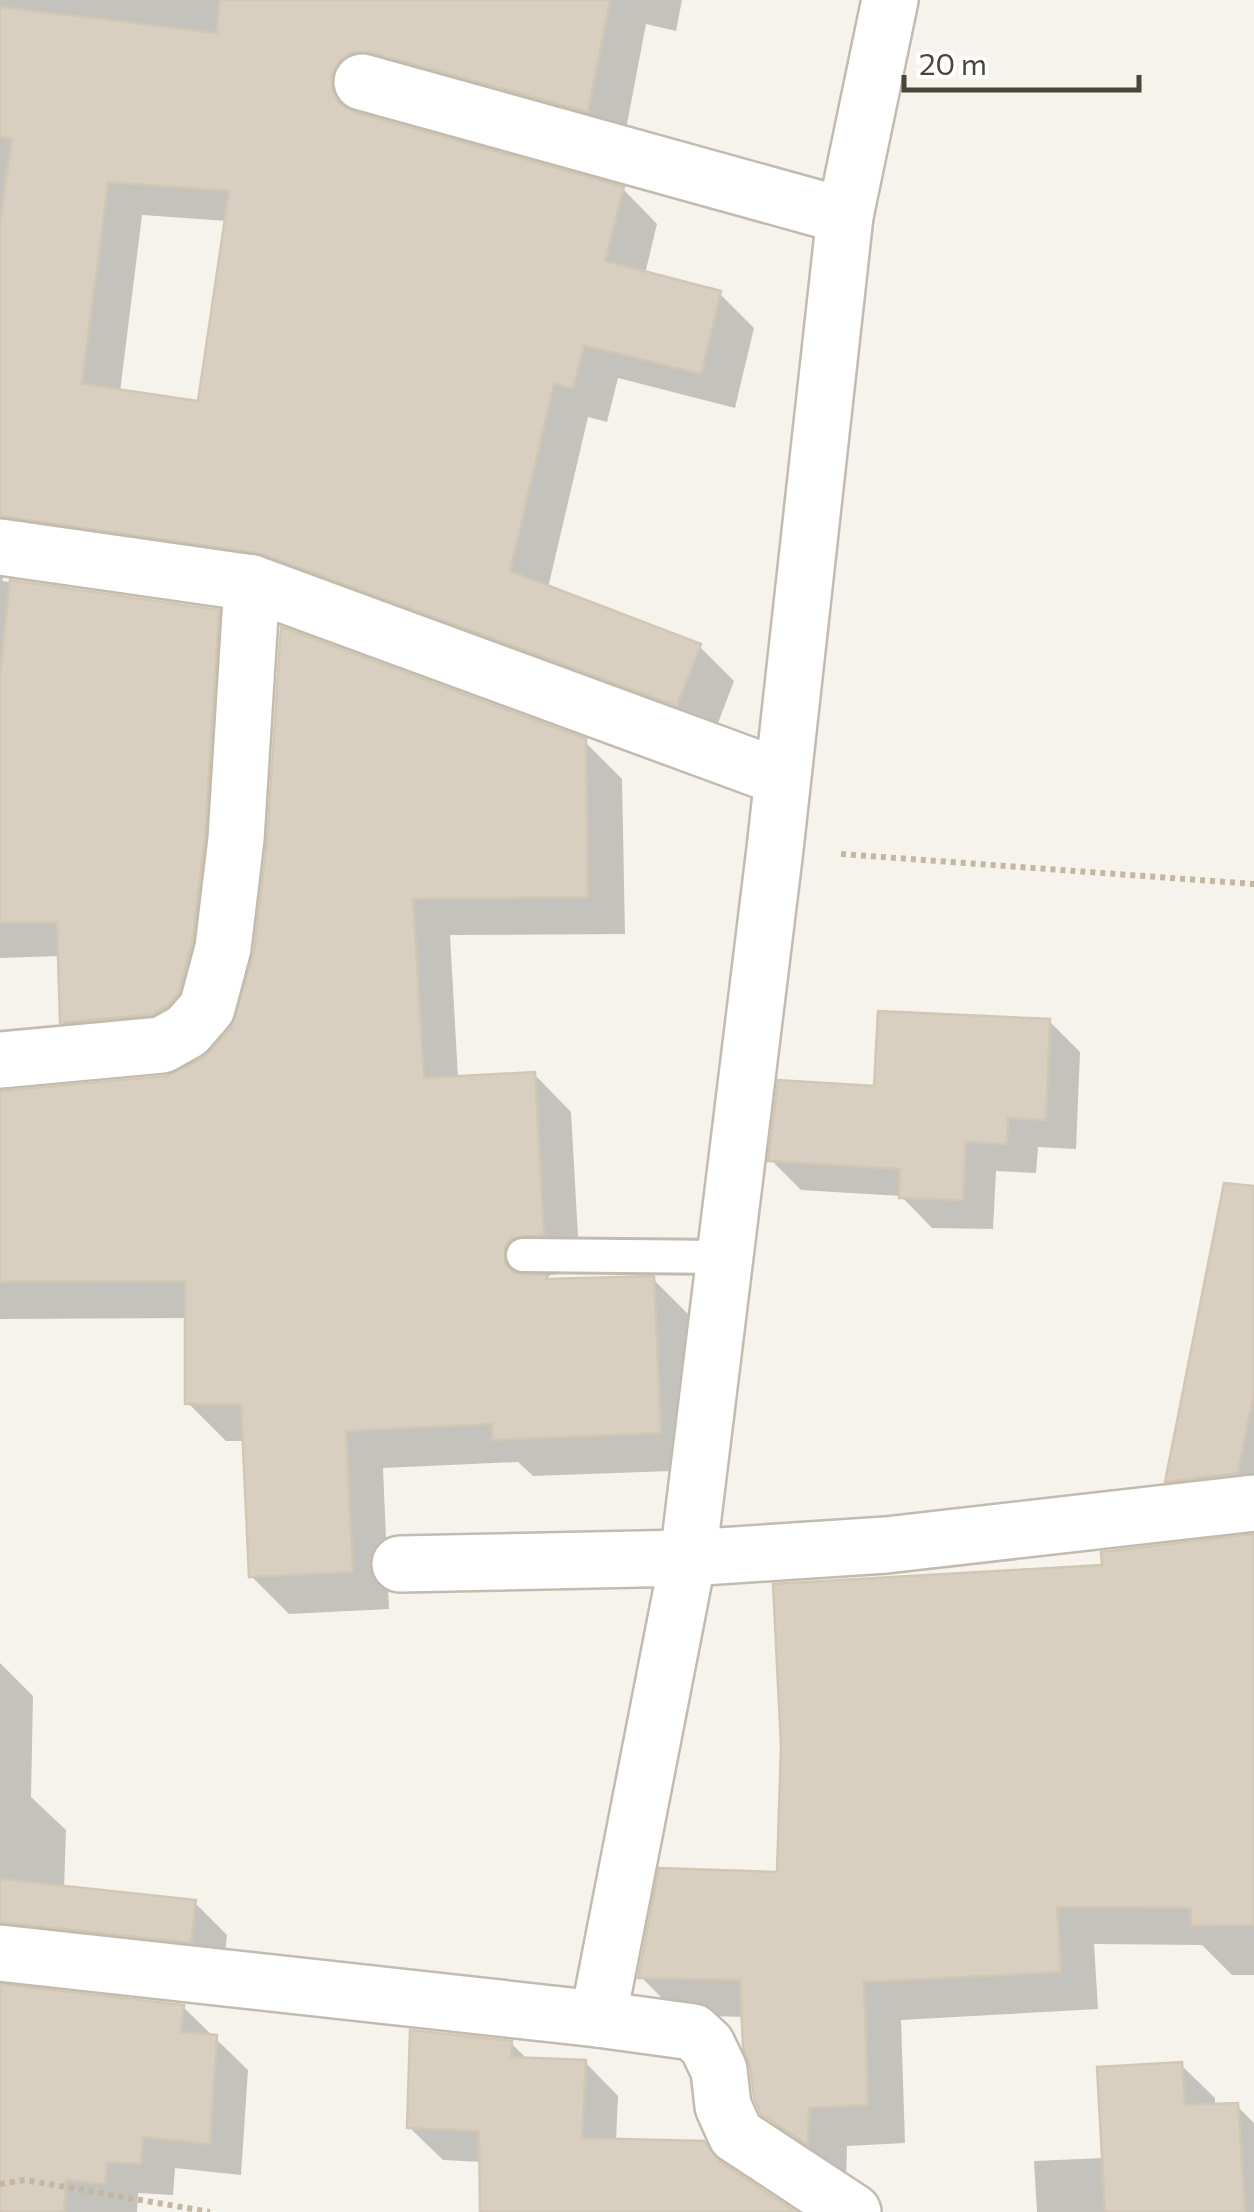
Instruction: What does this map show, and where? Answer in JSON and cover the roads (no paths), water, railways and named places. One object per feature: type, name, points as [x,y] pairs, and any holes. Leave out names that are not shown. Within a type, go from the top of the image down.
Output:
[{"type":"street","points":[[598,2018],[688,1558],[775,849],[844,216],[890,0]]},
{"type":"street","points":[[362,82],[844,216]]},
{"type":"street","points":[[0,547],[252,583],[780,777]]},
{"type":"street","points":[[0,1060],[162,1045],[187,1031],[207,1008],[222,948],[236,839],[252,583]]},
{"type":"street","points":[[400,1564],[688,1558],[886,1544],[1254,1503]]},
{"type":"street","points":[[0,1953],[598,2018],[693,2032],[707,2045],[718,2070],[723,2106],[736,2135],[853,2212]]},
{"type":"lane","points":[[523,1255],[724,1257]]}]
